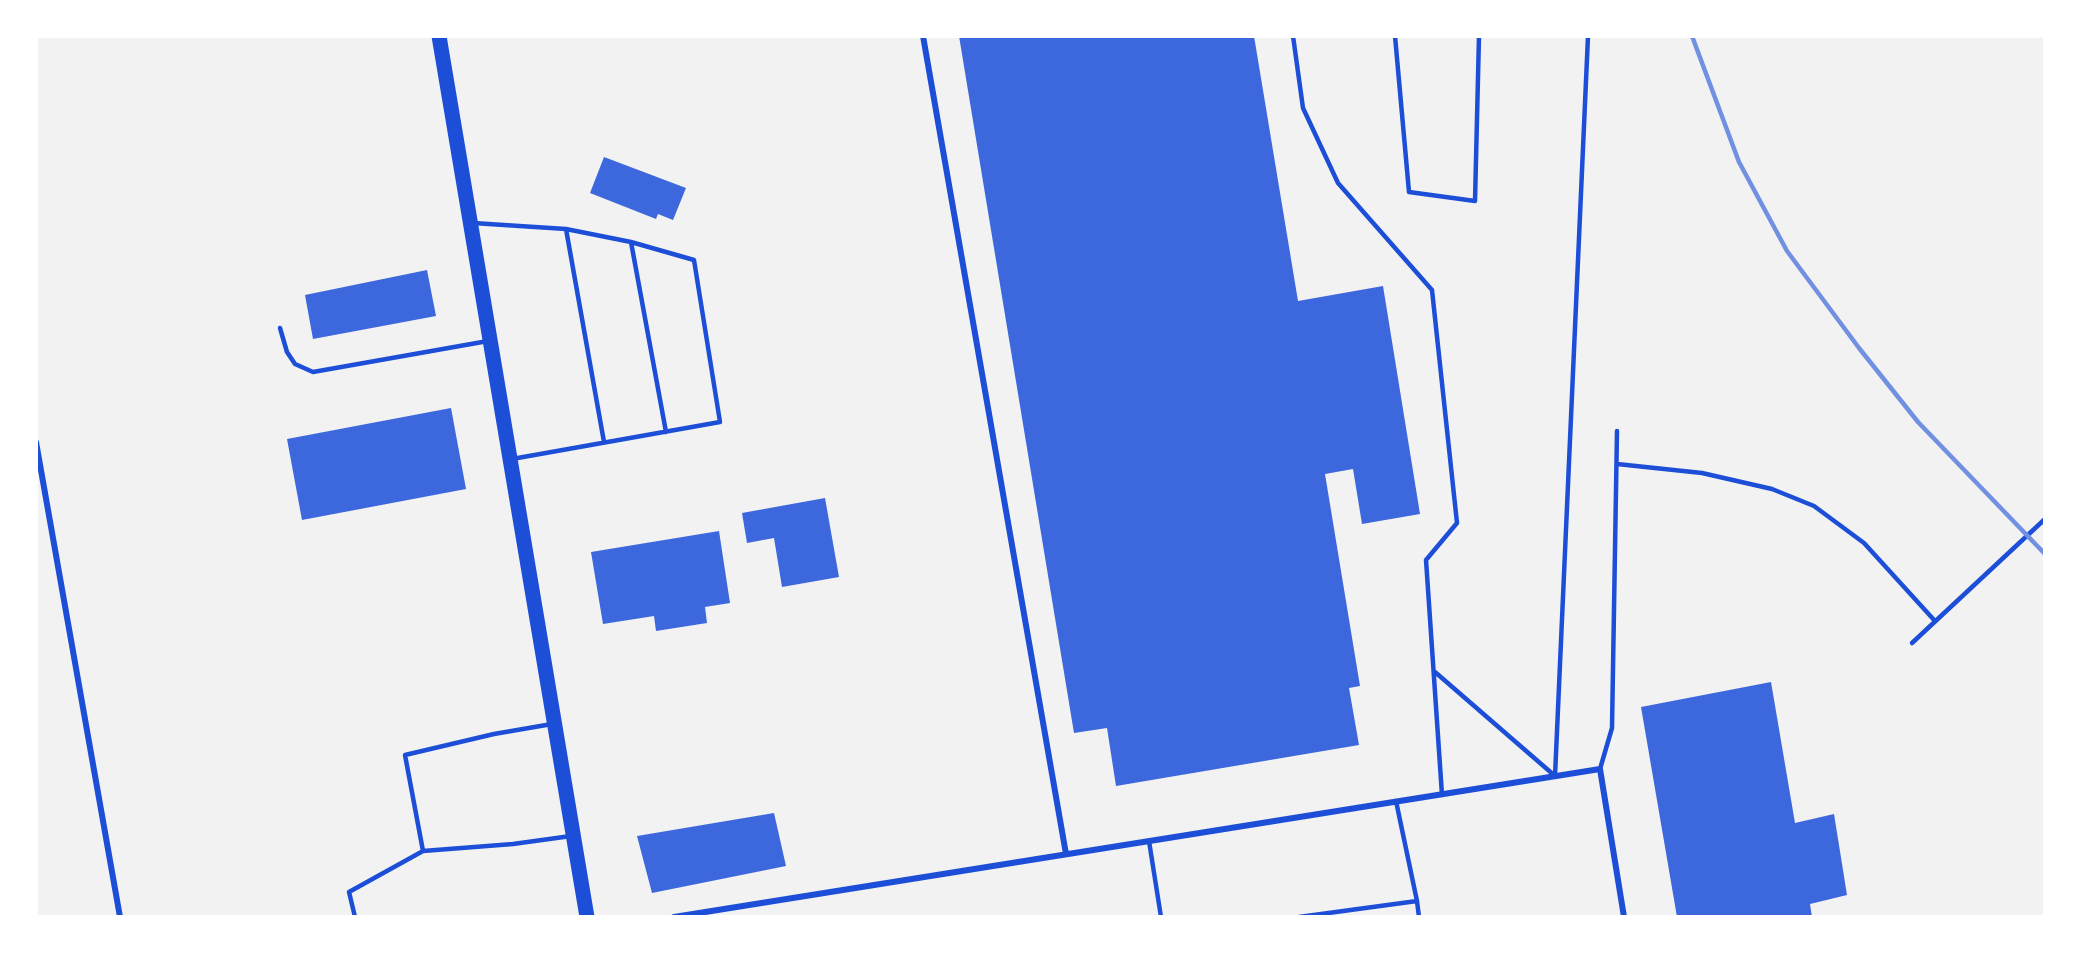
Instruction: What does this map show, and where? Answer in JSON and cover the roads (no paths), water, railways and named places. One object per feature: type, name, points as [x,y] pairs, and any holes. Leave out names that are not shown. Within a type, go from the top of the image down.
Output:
[{"type":"main road","points":[[439,36],[586,917]]},
{"type":"street","points":[[923,36],[1066,854]]},
{"type":"street","points":[[36,442],[120,917]]},
{"type":"street","points":[[674,917],[1600,769],[1624,917]]},
{"type":"lane","points":[[1293,36],[1303,108],[1338,183],[1432,290],[1457,523],[1426,560],[1442,795]]},
{"type":"lane","points":[[1395,36],[1409,192],[1474,201],[1479,36]]},
{"type":"lane","points":[[1555,776],[1588,36]]},
{"type":"lane","points":[[471,223],[567,229],[631,242],[694,260],[720,422],[510,459]]},
{"type":"lane","points":[[567,229],[604,442]]},
{"type":"lane","points":[[631,242],[666,432]]},
{"type":"lane","points":[[280,328],[287,352],[295,364],[313,372],[490,341]]},
{"type":"lane","points":[[1600,769],[1612,728],[1617,430]]},
{"type":"lane","points":[[1617,464],[1702,473],[1772,489],[1814,506],[1864,543],[1935,621]]},
{"type":"lane","points":[[1912,643],[2045,519]]},
{"type":"lane","points":[[1434,671],[1555,776]]},
{"type":"lane","points":[[423,851],[405,755],[494,734],[554,723]]},
{"type":"lane","points":[[1396,801],[1419,917]]},
{"type":"lane","points":[[355,917],[349,892],[423,851],[513,844],[573,836]]},
{"type":"lane","points":[[1149,841],[1161,917]]},
{"type":"lane","points":[[1299,917],[1417,901]]},
{"type":"railway","points":[[1692,36],[1739,162],[1787,251],[1859,348],[1918,422],[2045,554]]}]
